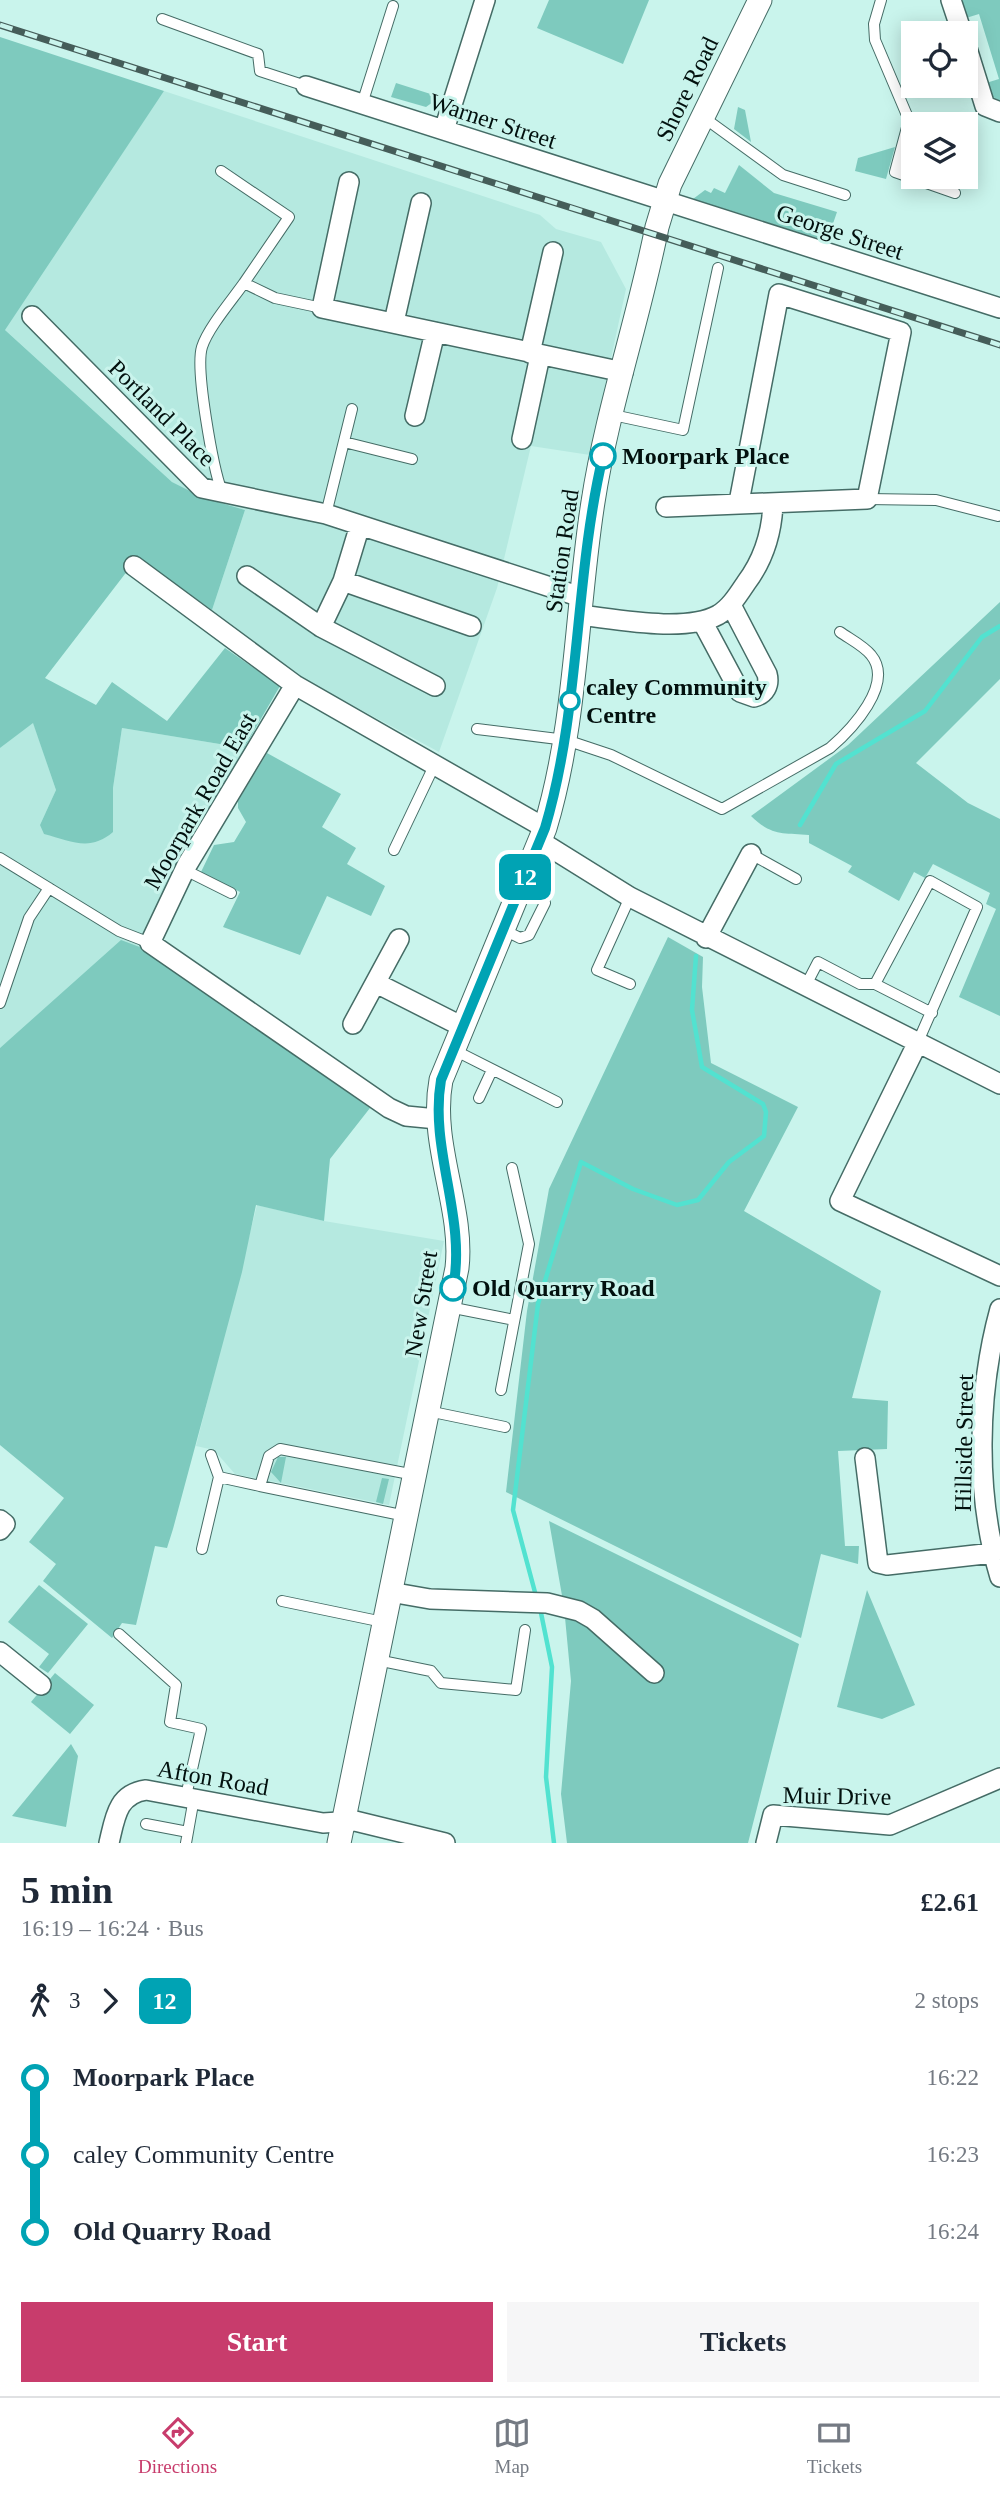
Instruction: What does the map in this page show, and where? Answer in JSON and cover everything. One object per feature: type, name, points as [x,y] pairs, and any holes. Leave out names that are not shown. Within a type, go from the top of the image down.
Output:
[{"type":"street","points":[[444,130],[485,0]]},
{"type":"street","name":"Shore Road","points":[[665,202],[670,184],[760,0]]},
{"type":"street","points":[[951,0],[958,21]]},
{"type":"street","points":[[978,84],[985,106],[1000,112]]},
{"type":"street","name":"Warner Street","points":[[306,86],[665,202]]},
{"type":"street","points":[[349,182],[322,308],[624,372]]},
{"type":"street","name":"Station Road","points":[[543,834],[566,740],[593,499],[665,202]]},
{"type":"street","name":"George Street","points":[[665,202],[1000,308]]},
{"type":"street","points":[[394,322],[421,203]]},
{"type":"street","points":[[522,439],[552,252]]},
{"type":"street","points":[[666,507],[867,499],[901,332],[779,294],[740,502]]},
{"type":"street","name":"Portland Place","points":[[32,316],[202,488],[326,514],[580,606],[678,624],[702,621]]},
{"type":"street","points":[[415,416],[435,332]]},
{"type":"street","points":[[731,605],[767,674],[766,689],[758,696],[740,692],[702,621],[718,615],[731,605],[761,560],[770,531],[773,503]]},
{"type":"street","points":[[321,627],[342,582],[360,525]]},
{"type":"street","points":[[134,566],[295,685],[435,766],[543,834],[629,897],[1000,1084]]},
{"type":"street","points":[[247,576],[321,627],[435,686]]},
{"type":"street","points":[[342,582],[471,626]]},
{"type":"street","name":"Moorpark Road East","points":[[150,943],[185,870],[295,685]]},
{"type":"street","name":"New Street","points":[[341,1832],[449,1307],[457,1246],[437,1119],[441,1080],[451,1049],[543,834]]},
{"type":"street","points":[[706,937],[751,854]]},
{"type":"street","points":[[353,1024],[399,939]]},
{"type":"street","points":[[150,943],[389,1108],[407,1116],[437,1119]]},
{"type":"street","points":[[376,983],[461,1026]]},
{"type":"street","points":[[917,1044],[840,1201],[1000,1276]]},
{"type":"street","name":"Hillside Street","points":[[1000,1309],[991,1354],[985,1413],[983,1481],[993,1553],[1000,1577]]},
{"type":"street","points":[[865,1458],[878,1563],[887,1565],[993,1553]]},
{"type":"street","points":[[0,1520],[5,1524],[0,1530]]},
{"type":"street","points":[[390,1592],[430,1599],[540,1603],[579,1611],[593,1619],[654,1673]]},
{"type":"street","points":[[0,1652],[41,1685]]},
{"type":"street","name":"Muir Drive","points":[[766,1843],[773,1815],[890,1825],[1000,1778]]},
{"type":"street","name":"Afton Road","points":[[109,1843],[121,1803],[134,1792],[146,1790],[323,1823],[341,1832],[355,1821],[445,1843]]},
{"type":"lane","points":[[881,0],[874,24],[875,40],[909,120],[895,172],[955,193]]},
{"type":"lane","points":[[362,104],[393,6]]},
{"type":"lane","points":[[162,19],[258,54],[260,71],[306,86]]},
{"type":"lane","points":[[703,117],[783,175],[845,195]]},
{"type":"lane","points":[[221,171],[289,217],[202,346],[200,363],[214,472],[222,494]]},
{"type":"lane","points":[[613,415],[683,429],[718,268]]},
{"type":"lane","points":[[244,284],[275,298],[322,308]]},
{"type":"lane","points":[[326,514],[352,409]]},
{"type":"lane","points":[[344,442],[412,459]]},
{"type":"lane","points":[[867,499],[936,500],[998,516]]},
{"type":"lane","points":[[477,729],[566,740],[611,755],[722,809],[830,748],[873,697],[878,671],[872,655],[840,632]]},
{"type":"lane","points":[[394,850],[435,766]]},
{"type":"lane","points":[[751,854],[796,879]]},
{"type":"lane","points":[[0,858],[118,931],[150,943]]},
{"type":"lane","points":[[185,870],[231,893]]},
{"type":"lane","points":[[875,984],[929,881],[977,907],[917,1044]]},
{"type":"lane","points":[[0,1003],[29,918],[48,888]]},
{"type":"lane","points":[[629,897],[597,970],[630,984]]},
{"type":"lane","points":[[805,987],[818,962],[860,984],[875,984],[932,1013]]},
{"type":"lane","points":[[451,1049],[557,1102]]},
{"type":"lane","points":[[479,1098],[492,1070]]},
{"type":"lane","points":[[501,1390],[528,1244],[512,1168]]},
{"type":"lane","points":[[449,1307],[514,1320]]},
{"type":"lane","points":[[428,1411],[505,1427]]},
{"type":"lane","points":[[260,1486],[268,1456],[280,1449],[415,1475]]},
{"type":"lane","points":[[202,1549],[219,1477],[211,1455]]},
{"type":"lane","points":[[219,1477],[407,1516]]},
{"type":"lane","points":[[282,1601],[384,1622]]},
{"type":"lane","points":[[377,1660],[431,1671],[441,1683],[516,1690],[525,1630]]},
{"type":"lane","points":[[119,1634],[176,1685],[170,1721],[201,1729],[190,1797],[187,1838],[146,1824]]},
{"type":"shaded area","points":[[164,91],[540,215],[556,229],[601,242],[626,289],[590,455],[531,446],[497,588],[439,752],[302,678],[212,610],[245,510],[204,498],[172,482],[4,329]]},
{"type":"shaded area","points":[[33,722],[56,790],[40,825],[113,832],[113,788],[122,728],[244,748],[188,847],[142,947],[25,1027],[0,1048],[0,748]]},
{"type":"shaded area","points":[[257,1205],[324,1221],[444,1241],[389,1505],[235,1474],[214,1450],[196,1446]]},
{"type":"green space","points":[[549,0],[649,0],[623,64],[537,28]]},
{"type":"green space","points":[[963,0],[1000,0],[1000,102],[989,94],[986,83],[999,79],[979,14],[966,18],[961,4]]},
{"type":"green space","points":[[0,37],[164,91],[5,330],[172,482],[204,498],[245,510],[212,610],[138,557],[45,678],[96,705],[112,682],[167,721],[225,648],[280,686],[244,748],[122,728],[113,788],[113,832],[96,842],[88,843],[72,842],[44,834],[40,825],[56,790],[33,723],[0,748]]},
{"type":"green space","points":[[396,83],[440,97],[426,107],[391,97]]},
{"type":"green space","points":[[738,107],[745,110],[751,142],[734,129]]},
{"type":"green space","points":[[895,147],[886,179],[855,171],[858,158]]},
{"type":"green space","points":[[739,165],[774,193],[837,212],[827,241],[693,199],[705,190],[711,193],[714,188],[725,193]]},
{"type":"green space","points":[[1000,602],[1000,679],[916,763],[968,803],[1000,819],[1000,1016],[959,997],[996,909],[986,904],[990,893],[933,864],[925,878],[914,872],[899,901],[848,872],[852,866],[809,843],[809,835],[771,830],[751,816],[848,745]]},
{"type":"green space","points":[[267,753],[341,794],[322,827],[356,848],[347,864],[385,886],[371,916],[327,896],[300,955],[223,927],[240,892],[201,872],[214,845],[234,842],[246,822],[238,808],[238,801]]},
{"type":"green space","points":[[668,937],[703,957],[702,987],[711,1063],[798,1107],[744,1211],[881,1291],[852,1398],[888,1401],[887,1449],[838,1451],[845,1546],[859,1546],[858,1564],[821,1554],[801,1638],[506,1492],[527,1311],[549,1189]]},
{"type":"green space","points":[[121,940],[145,949],[370,1108],[330,1159],[324,1221],[256,1205],[242,1272],[167,1548],[155,1546],[136,1625],[122,1623],[112,1638],[43,1581],[56,1564],[29,1542],[64,1498],[0,1445],[0,1048]]},
{"type":"green space","points":[[278,1457],[286,1457],[281,1483],[271,1472]]},
{"type":"green space","points":[[382,1478],[389,1479],[383,1504],[376,1502]]},
{"type":"green space","points":[[549,1521],[799,1644],[748,1843],[567,1843],[561,1794],[571,1681],[564,1607]]},
{"type":"green space","points":[[39,1585],[88,1624],[48,1673],[39,1667],[49,1654],[8,1622]]},
{"type":"green space","points":[[867,1590],[915,1705],[882,1719],[837,1707]]},
{"type":"green space","points":[[55,1673],[94,1705],[70,1734],[31,1702]]},
{"type":"green space","points":[[71,1744],[78,1756],[66,1827],[12,1816]]},
{"type":"waterway","points":[[800,825],[836,764],[925,711],[982,637],[1000,626]]},
{"type":"waterway","points":[[536,1596],[513,1510],[538,1304],[581,1162],[633,1189],[677,1205],[698,1200],[729,1162],[764,1136],[766,1112],[763,1104],[702,1067],[692,1010],[696,956]]},
{"type":"waterway","points":[[540,1608],[552,1667],[546,1777],[554,1843]]},
{"type":"railway","points":[[0,25],[1000,345]]},
{"type":"bus line","name":"12","points":[[453,1288],[458,1258],[437,1119],[441,1080],[461,1026],[545,828],[558,786],[566,740],[593,499],[603,456]]},
{"type":"place","name":"Moorpark Place","points":[[603,456]]},
{"type":"place","name":"caley Community Centre","points":[[570,701]]},
{"type":"place","name":"Old Quarry Road","points":[[453,1288]]}]
